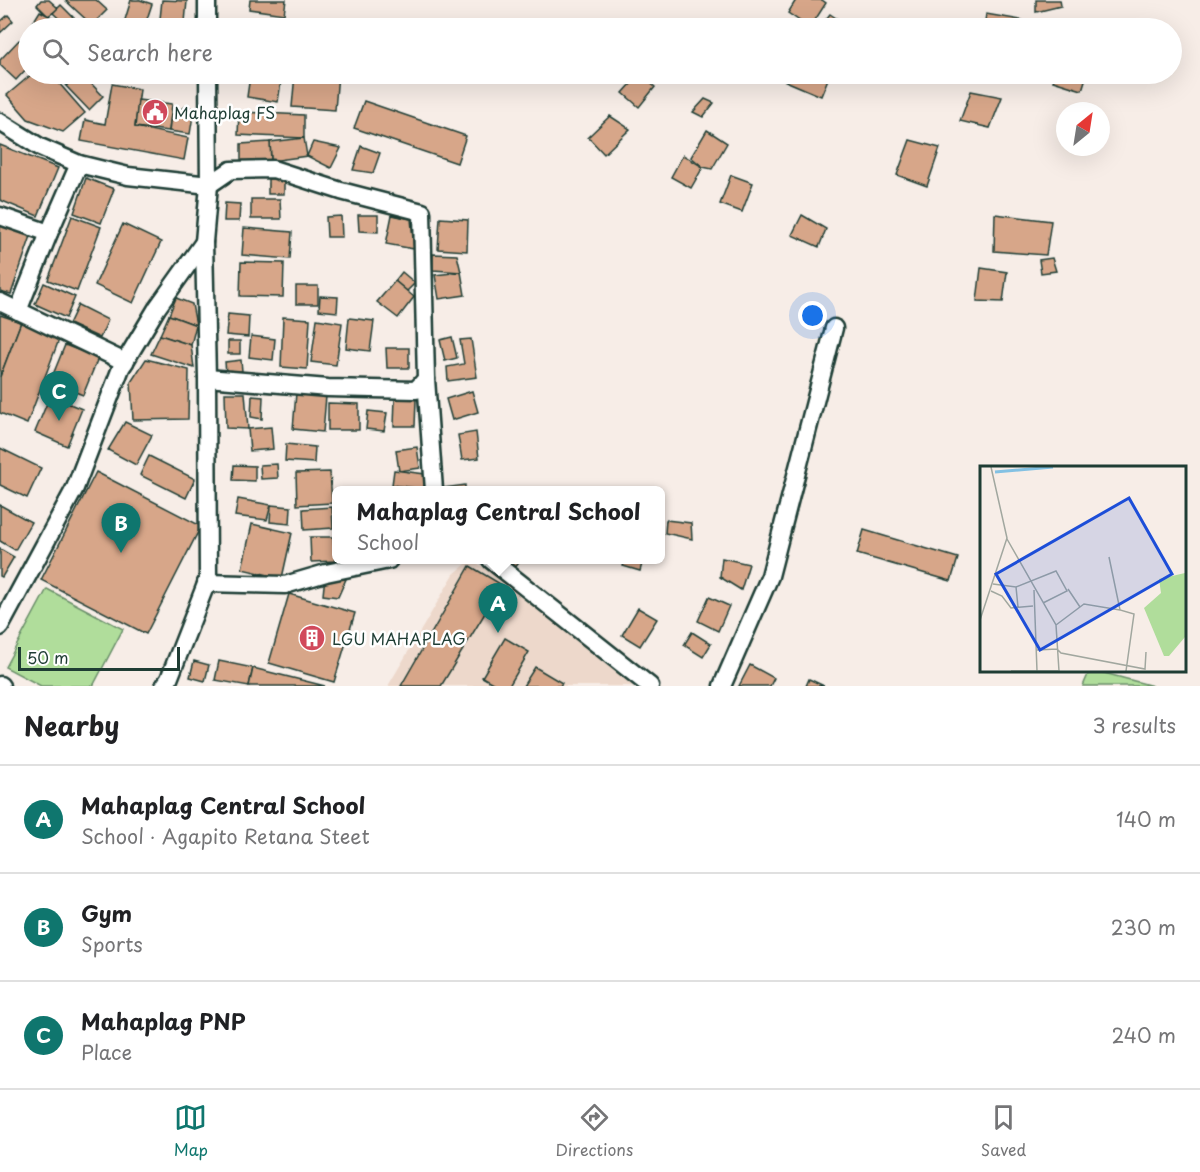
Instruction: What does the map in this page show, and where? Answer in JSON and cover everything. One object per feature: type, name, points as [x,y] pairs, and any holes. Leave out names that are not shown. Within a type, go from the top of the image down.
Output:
[{"type":"street","points":[[207,0],[207,18]]},
{"type":"street","points":[[164,686],[169,679],[208,579],[204,242],[208,185],[208,84]]},
{"type":"street","points":[[0,122],[40,147],[80,164],[128,176],[208,185],[231,170],[273,169],[341,191],[422,212],[426,379],[434,486]]},
{"type":"street","points":[[18,310],[80,164]]},
{"type":"street","points":[[0,216],[49,233]]},
{"type":"street","points":[[0,627],[75,488],[125,362],[157,308],[204,242]]},
{"type":"street","points":[[0,302],[125,362]]},
{"type":"street","points":[[722,686],[770,576],[834,328]]},
{"type":"street","points":[[207,378],[380,390],[416,390],[426,379]]},
{"type":"street","points":[[206,583],[285,585],[370,564]]},
{"type":"street","points":[[497,564],[650,686]]},
{"type":"shaded area","points":[[466,564],[478,564],[503,578],[645,686],[388,686],[454,574]]},
{"type":"green space","points":[[47,589],[123,629],[93,686],[41,686],[5,667]]},
{"type":"green space","points":[[1090,671],[1097,671],[1153,686],[1083,686]]},
{"type":"building","points":[[41,0],[49,0],[59,9],[48,16],[37,5]]},
{"type":"building","points":[[65,0],[96,0],[107,10],[99,18],[84,18]]},
{"type":"building","points":[[131,0],[152,4],[147,18],[126,18]]},
{"type":"building","points":[[162,0],[187,1],[185,18],[160,18]]},
{"type":"building","points":[[250,0],[286,0],[284,14],[249,9]]},
{"type":"building","points":[[796,0],[822,0],[826,3],[816,18],[795,18],[788,13]]},
{"type":"building","points":[[1036,0],[1060,0],[1061,6],[1036,12]]},
{"type":"building","points":[[61,5],[74,18],[58,18],[53,13]]},
{"type":"building","points":[[40,11],[52,18],[36,18]]},
{"type":"building","points":[[986,14],[1009,18],[985,18]]},
{"type":"building","points":[[8,15],[13,21],[0,33],[0,22]]},
{"type":"building","points":[[18,41],[18,78],[16,80],[0,65],[0,60]]},
{"type":"building","points":[[20,84],[60,84],[85,113],[63,132],[28,119],[7,95]]},
{"type":"building","points":[[68,84],[92,84],[103,96],[89,110],[66,86]]},
{"type":"building","points":[[112,84],[140,89],[135,127],[188,138],[184,160],[81,141],[85,120],[105,124]]},
{"type":"building","points":[[249,84],[281,84],[278,102],[247,97]]},
{"type":"building","points":[[294,84],[337,84],[335,110],[292,107]]},
{"type":"building","points":[[631,84],[652,84],[655,87],[639,107],[623,93]]},
{"type":"building","points":[[793,84],[826,84],[821,96]]},
{"type":"building","points":[[1063,84],[1084,84],[1082,90]]},
{"type":"building","points":[[971,91],[1002,97],[990,128],[960,121]]},
{"type":"building","points":[[705,99],[714,103],[703,117],[693,112]]},
{"type":"building","points":[[138,100],[172,104],[169,131],[135,127]]},
{"type":"building","points":[[364,101],[466,136],[457,163],[354,128]]},
{"type":"building","points":[[186,106],[194,109],[190,134],[169,131],[171,115]]},
{"type":"building","points":[[239,112],[304,115],[304,138],[238,135]]},
{"type":"building","points":[[610,116],[630,129],[604,154],[588,137]]},
{"type":"building","points":[[707,130],[727,143],[712,169],[703,167],[691,157]]},
{"type":"building","points":[[304,138],[307,156],[271,161],[270,142]]},
{"type":"building","points":[[910,140],[940,148],[927,186],[897,175]]},
{"type":"building","points":[[270,142],[271,161],[241,162],[241,144]]},
{"type":"building","points":[[313,142],[341,148],[331,168],[307,156]]},
{"type":"building","points":[[0,145],[58,168],[38,216],[0,200]]},
{"type":"building","points":[[361,146],[380,153],[373,173],[353,170]]},
{"type":"building","points":[[683,155],[703,167],[691,188],[671,177]]},
{"type":"building","points":[[731,175],[753,183],[742,212],[720,204]]},
{"type":"building","points":[[86,178],[114,189],[101,223],[74,213]]},
{"type":"building","points":[[268,179],[284,179],[284,194],[268,194]]},
{"type":"building","points":[[251,199],[280,199],[281,219],[251,219]]},
{"type":"building","points":[[225,203],[240,204],[239,221],[224,221]]},
{"type":"building","points":[[995,214],[1051,221],[1046,255],[994,251]]},
{"type":"building","points":[[358,215],[378,215],[378,232],[359,231]]},
{"type":"building","points":[[392,215],[411,219],[414,249],[386,244]]},
{"type":"building","points":[[802,215],[826,229],[819,247],[792,235]]},
{"type":"building","points":[[72,216],[101,227],[77,291],[48,280]]},
{"type":"building","points":[[341,216],[342,237],[327,237],[326,217]]},
{"type":"building","points":[[440,218],[468,220],[467,251],[438,249]]},
{"type":"building","points":[[123,224],[161,242],[133,303],[95,285]]},
{"type":"building","points":[[0,225],[31,236],[11,294],[0,291]]},
{"type":"building","points":[[244,228],[292,232],[290,259],[242,255]]},
{"type":"building","points":[[433,254],[457,255],[461,272],[433,270]]},
{"type":"building","points":[[1052,258],[1056,271],[1041,273],[1039,260]]},
{"type":"building","points":[[241,262],[284,263],[283,297],[240,296]]},
{"type":"building","points":[[981,268],[1007,272],[1003,302],[977,301]]},
{"type":"building","points":[[402,272],[415,283],[407,291],[395,281]]},
{"type":"building","points":[[461,272],[465,295],[439,299],[435,275]]},
{"type":"building","points":[[395,281],[414,297],[398,318],[377,302]]},
{"type":"building","points":[[44,283],[75,297],[66,318],[35,304]]},
{"type":"building","points":[[296,286],[318,286],[318,304],[296,304]]},
{"type":"building","points":[[320,296],[338,297],[337,312],[319,310]]},
{"type":"building","points":[[176,298],[192,304],[196,325],[169,315]]},
{"type":"building","points":[[78,305],[108,320],[100,338],[69,324]]},
{"type":"building","points":[[228,314],[249,316],[248,337],[226,335]]},
{"type":"building","points":[[0,315],[21,322],[0,377]]},
{"type":"building","points":[[169,315],[196,325],[191,345],[160,335]]},
{"type":"building","points":[[283,317],[310,319],[307,369],[281,367]]},
{"type":"building","points":[[349,318],[374,321],[370,351],[346,348]]},
{"type":"building","points":[[317,319],[342,323],[336,365],[311,362]]},
{"type":"building","points":[[21,322],[60,337],[27,424],[0,413],[0,377]]},
{"type":"building","points":[[160,335],[191,345],[194,368],[151,354]]},
{"type":"building","points":[[251,336],[275,339],[273,360],[249,357]]},
{"type":"building","points":[[452,337],[457,358],[445,361],[440,340]]},
{"type":"building","points":[[471,339],[477,377],[448,381],[447,367],[464,364],[460,340]]},
{"type":"building","points":[[228,341],[240,341],[240,354],[228,354]]},
{"type":"building","points":[[65,345],[98,358],[83,395],[50,382]]},
{"type":"building","points":[[386,348],[409,348],[409,368],[387,368]]},
{"type":"building","points":[[146,359],[189,370],[188,419],[133,420],[131,382]]},
{"type":"building","points":[[241,360],[242,371],[226,373],[225,362]]},
{"type":"building","points":[[472,391],[478,412],[452,420],[446,399]]},
{"type":"building","points":[[225,393],[245,393],[248,429],[226,428]]},
{"type":"building","points":[[296,393],[326,396],[323,432],[293,429]]},
{"type":"building","points":[[50,396],[82,409],[67,446],[35,432]]},
{"type":"building","points":[[252,396],[263,397],[262,419],[251,417]]},
{"type":"building","points":[[395,398],[416,399],[415,426],[394,426]]},
{"type":"building","points":[[328,403],[359,404],[359,430],[328,430]]},
{"type":"building","points":[[368,411],[387,413],[384,431],[366,429]]},
{"type":"building","points":[[125,422],[152,435],[136,465],[108,450]]},
{"type":"building","points":[[271,427],[273,449],[250,451],[248,429]]},
{"type":"building","points":[[476,432],[479,458],[462,460],[458,435]]},
{"type":"building","points":[[286,444],[315,447],[314,463],[285,461]]},
{"type":"building","points":[[417,447],[420,468],[399,471],[396,450]]},
{"type":"building","points":[[0,448],[41,468],[27,498],[0,485]]},
{"type":"building","points":[[149,456],[195,479],[186,498],[140,475]]},
{"type":"building","points":[[277,464],[278,478],[261,479],[260,465]]},
{"type":"building","points":[[234,465],[255,466],[255,481],[233,480]]},
{"type":"building","points":[[394,470],[425,474],[424,486],[392,485]]},
{"type":"building","points":[[96,472],[201,526],[146,634],[41,580]]},
{"type":"building","points":[[330,472],[332,503],[297,505],[296,473]]},
{"type":"building","points":[[238,499],[271,505],[267,520],[235,516]]},
{"type":"building","points":[[0,505],[31,522],[15,550],[0,541]]},
{"type":"building","points":[[271,505],[291,507],[290,524],[270,522]]},
{"type":"building","points":[[332,507],[332,528],[304,530],[303,509]]},
{"type":"building","points":[[666,520],[691,523],[692,539],[665,533]]},
{"type":"building","points":[[252,524],[292,533],[282,578],[242,569]]},
{"type":"building","points":[[864,530],[958,558],[951,581],[857,554]]},
{"type":"building","points":[[310,537],[332,537],[332,561],[311,562]]},
{"type":"building","points":[[0,549],[14,557],[2,577],[0,576]]},
{"type":"building","points":[[722,558],[749,564],[741,590],[720,577]]},
{"type":"building","points":[[624,564],[642,564],[640,571],[623,566]]},
{"type":"building","points":[[470,566],[502,585],[441,686],[401,686]]},
{"type":"building","points":[[325,576],[346,579],[338,597],[323,595]]},
{"type":"building","name":"LGU MAHAPLAG","points":[[289,594],[355,613],[334,682],[269,663]]},
{"type":"building","points":[[709,597],[729,606],[718,631],[698,621]]},
{"type":"building","points":[[638,608],[657,619],[640,646],[622,635]]},
{"type":"building","points":[[692,632],[711,644],[703,657],[684,645]]},
{"type":"building","points":[[505,638],[529,652],[509,686],[498,686],[482,677]]},
{"type":"building","points":[[194,661],[209,665],[205,681],[190,677]]},
{"type":"building","points":[[219,661],[253,668],[249,686],[215,680]]},
{"type":"building","points":[[750,665],[774,678],[770,686],[739,686]]},
{"type":"building","points":[[535,667],[562,683],[560,686],[523,686]]},
{"type":"building","points":[[253,668],[325,686],[249,686]]},
{"type":"building","points":[[809,679],[824,686],[806,686]]},
{"type":"place","name":"Mahaplag FS","points":[[155,112]]},
{"type":"place","name":"Mahaplag PNP","points":[[59,421]]},
{"type":"place","name":"Gym","points":[[121,553]]},
{"type":"place","name":"Mahaplag Central School","points":[[498,633]]},
{"type":"place","name":"LGU MAHAPLAG","points":[[312,638]]}]
